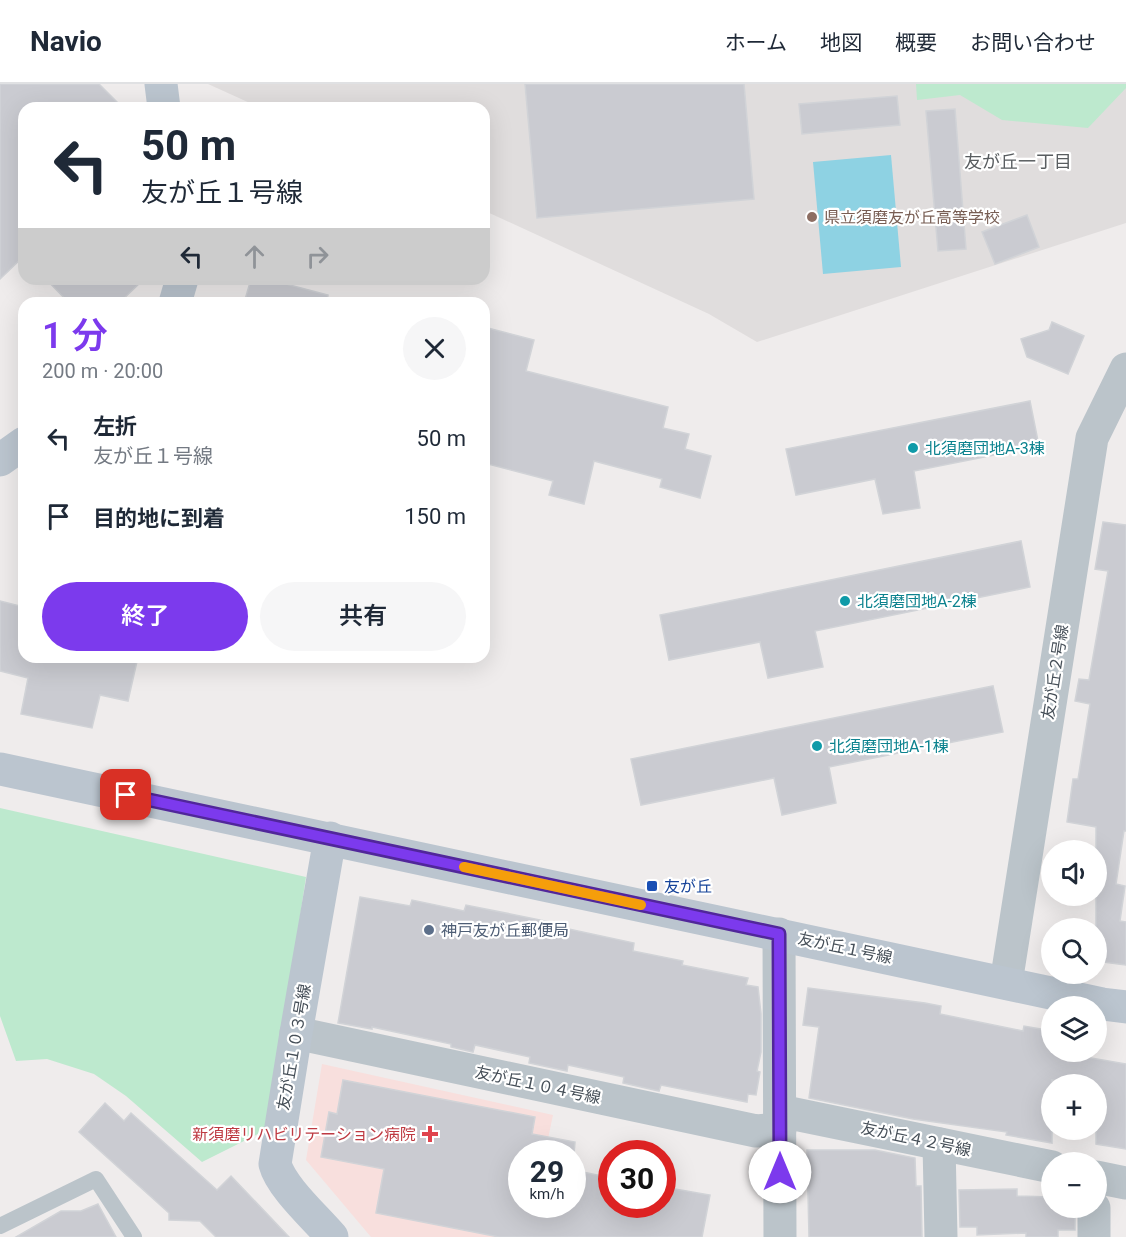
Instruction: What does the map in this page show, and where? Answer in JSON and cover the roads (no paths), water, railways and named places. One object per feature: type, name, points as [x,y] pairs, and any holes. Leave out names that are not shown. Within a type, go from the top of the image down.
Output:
[{"type":"street","points":[[160,84],[163,102]]},
{"type":"street","name":"友が丘２号線","points":[[1006,983],[1092,438],[1126,369]]},
{"type":"street","points":[[0,460],[18,447]]},
{"type":"street","name":"友が丘１号線","points":[[0,769],[1126,1007]]},
{"type":"street","name":"友が丘１０３号線","points":[[330,838],[275,1164],[286,1184],[332,1237]]},
{"type":"street","points":[[779,934],[780,1237]]},
{"type":"street","name":"友が丘１０４号線","points":[[296,1033],[756,1131],[780,1120]]},
{"type":"street","name":"友が丘４２号線","points":[[780,1120],[939,1144],[1041,1165]]},
{"type":"street","points":[[939,1144],[941,1237]]},
{"type":"street","points":[[1107,1179],[1126,1183]]},
{"type":"street","points":[[1094,1218],[1094,1237]]},
{"type":"lane","points":[[0,1226],[96,1179],[134,1237]]},
{"type":"water","points":[[891,155],[901,267],[823,274],[813,162]]},
{"type":"place","name":"県立須磨友が丘高等学校","points":[[812,217]]},
{"type":"place","name":"北須磨団地A-3棟","points":[[913,448]]},
{"type":"place","name":"北須磨団地A-2棟","points":[[845,601]]},
{"type":"place","name":"北須磨団地A-1棟","points":[[817,746]]},
{"type":"place","name":"友が丘","points":[[652,886]]},
{"type":"place","name":"神戸友が丘郵便局","points":[[429,930]]},
{"type":"place","name":"新須磨リハビリテーション病院","points":[[430,1134]]},
{"type":"district","name":"友が丘一丁目","points":[[1018,161]]}]
